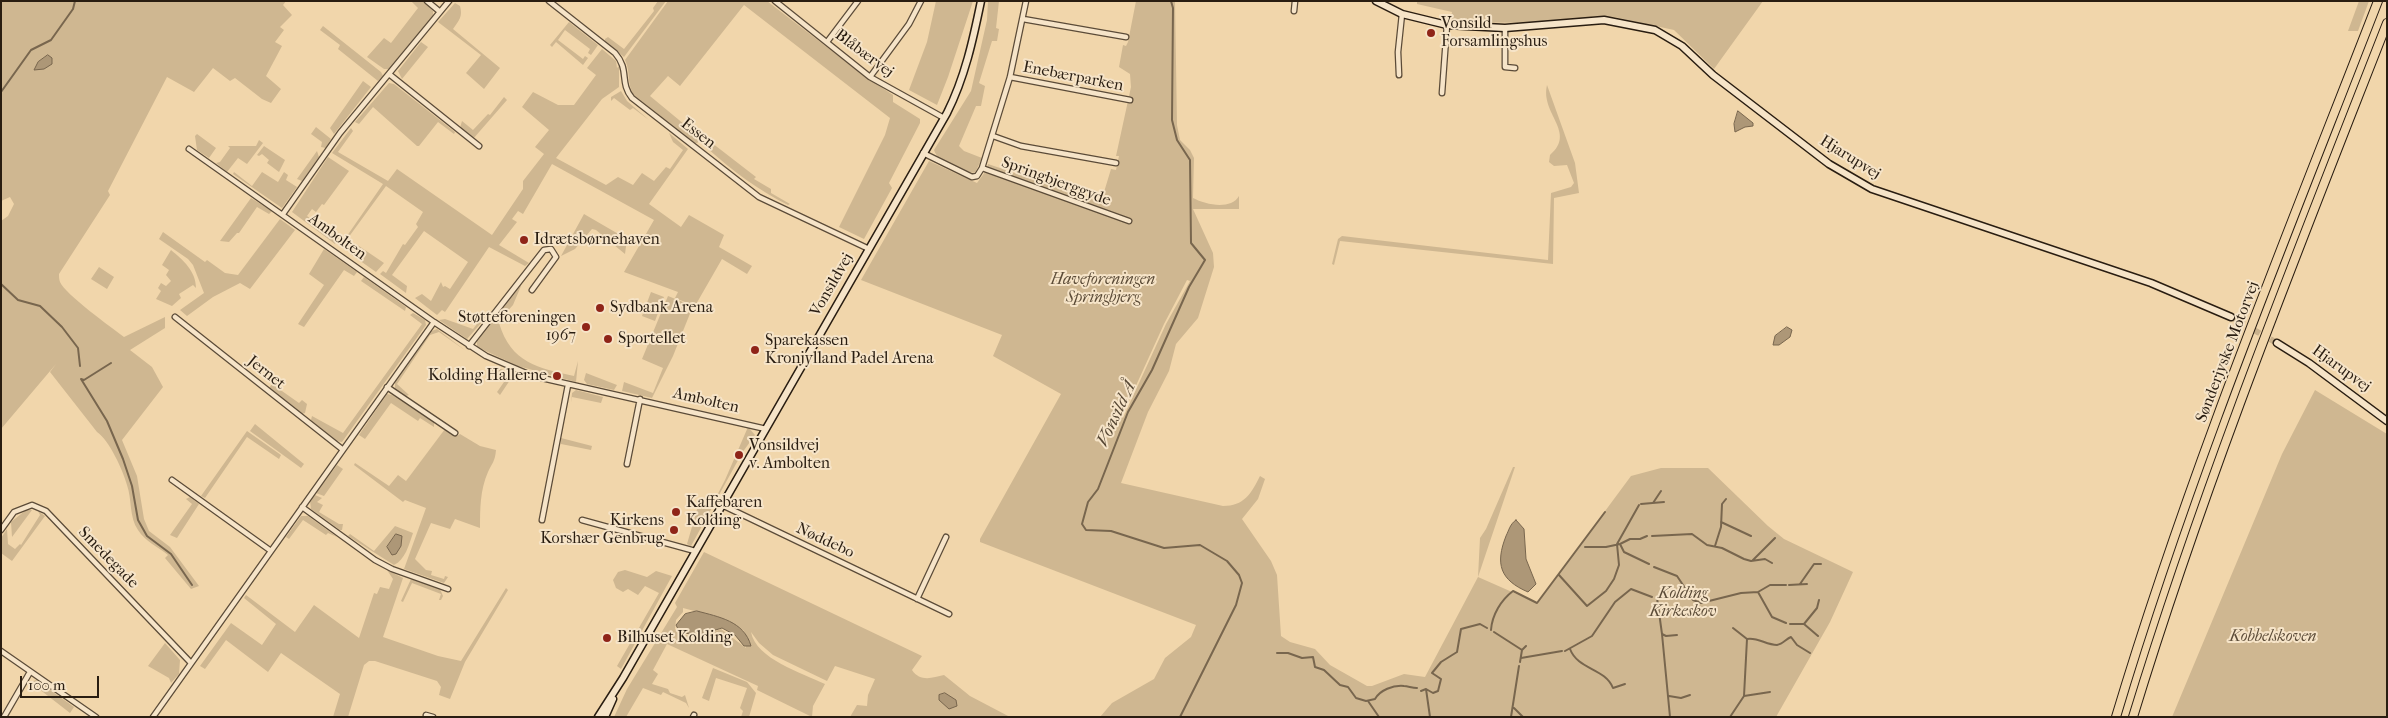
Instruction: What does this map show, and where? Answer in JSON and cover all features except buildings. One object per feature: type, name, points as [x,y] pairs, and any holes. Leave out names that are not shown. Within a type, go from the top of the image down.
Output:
[{"type":"highway","name":"Sønderjyske Motorvej","points":[[2116,717],[2164,563],[2200,463],[2378,1]]},
{"type":"highway","name":"Sønderjyske Motorvej","points":[[2133,717],[2178,575],[2216,467],[2387,23]]},
{"type":"street","points":[[427,1],[439,11]]},
{"type":"street","points":[[282,214],[340,133],[449,1]]},
{"type":"street","name":"Essen","points":[[549,1],[615,53],[622,61],[626,91],[632,98],[738,181],[768,203],[869,249]]},
{"type":"street","name":"Blåbærvej","points":[[775,1],[870,77],[944,118]]},
{"type":"street","points":[[781,6],[784,1]]},
{"type":"street","points":[[827,42],[858,1]]},
{"type":"street","points":[[870,77],[909,24],[920,1]]},
{"type":"street","name":"Vonsildvej","points":[[600,716],[624,678],[944,118],[960,87],[972,50],[981,1]]},
{"type":"street","name":"Enebærparken","points":[[982,168],[1010,78],[1026,1]]},
{"type":"street","points":[[1294,11],[1295,1]]},
{"type":"street","name":"Hjarupvej","points":[[1376,1],[1402,14],[1447,25],[1505,28],[1604,20],[1655,30],[1682,46],[1713,75],[1829,164],[1872,189],[2151,283],[2231,317]]},
{"type":"street","points":[[1398,75],[1398,52],[1402,14]]},
{"type":"street","points":[[1023,19],[1126,37]]},
{"type":"street","points":[[1442,93],[1447,25]]},
{"type":"street","points":[[1505,28],[1505,67],[1515,68]]},
{"type":"street","points":[[390,74],[479,146]]},
{"type":"street","name":"Enebærparken","points":[[1010,78],[1130,100]]},
{"type":"street","points":[[993,136],[1021,146],[1116,163]]},
{"type":"street","name":"Ambolten","points":[[189,149],[469,346],[517,371],[568,385],[640,399],[766,429]]},
{"type":"street","name":"Springbjerggyde","points":[[924,153],[972,177],[977,176],[982,168],[1129,221]]},
{"type":"street","points":[[469,346],[544,250],[551,249],[556,257],[532,290]]},
{"type":"street","name":"Jernet","points":[[175,317],[342,449]]},
{"type":"street","points":[[153,717],[434,322]]},
{"type":"street","name":"Hjarupvej","points":[[2277,343],[2309,363],[2387,421]]},
{"type":"street","points":[[542,520],[568,385]]},
{"type":"street","points":[[387,388],[455,433]]},
{"type":"street","points":[[627,464],[640,399]]},
{"type":"street","points":[[172,480],[271,552]]},
{"type":"street","name":"Smedegade","points":[[1,530],[20,509],[32,505],[46,511],[191,663]]},
{"type":"street","name":"Nøddebo","points":[[722,505],[949,614]]},
{"type":"street","points":[[302,507],[375,560],[392,569],[448,589]]},
{"type":"street","points":[[582,520],[695,552]]},
{"type":"street","points":[[917,599],[946,537]]},
{"type":"street","points":[[1,651],[96,717]]},
{"type":"street","points":[[4,717],[30,672]]},
{"type":"street","points":[[426,715],[433,717]]},
{"type":"green space","points":[[1,1],[286,1],[283,5],[292,15],[280,27],[284,30],[275,42],[282,46],[266,76],[281,89],[271,103],[262,99],[235,78],[230,81],[213,68],[194,92],[167,77],[108,191],[110,195],[59,274],[60,282],[70,294],[124,337],[165,317],[165,328],[130,350],[152,367],[163,387],[122,440],[137,476],[144,519],[149,531],[170,547],[199,586],[191,589],[165,558],[168,555],[148,541],[135,525],[130,496],[119,464],[102,436],[50,372],[56,364],[1,429],[1,221],[8,216],[14,204],[10,197],[1,201]]},
{"type":"green space","points":[[411,1],[423,1],[433,11],[433,16],[389,69],[384,69],[367,57],[384,38],[391,43],[418,8]]},
{"type":"green space","points":[[658,1],[666,1],[624,57],[605,41],[608,37],[624,49],[654,11],[653,8]]},
{"type":"green space","points":[[668,1],[767,1],[863,75],[893,95],[893,102],[920,119],[920,123],[889,183],[892,188],[864,239],[839,227],[885,135],[890,118],[744,5],[680,86],[668,76],[650,96],[702,139],[697,143],[693,143],[634,95],[630,86],[625,60]]},
{"type":"green space","points":[[936,1],[973,1],[937,105],[909,90],[927,42]]},
{"type":"green space","points":[[988,1],[999,1],[996,28],[999,29],[997,41],[992,41],[979,83],[985,86],[981,106],[976,106],[959,146],[964,151],[982,158],[975,173],[957,168],[945,162],[936,155],[934,150],[971,91],[987,20]]},
{"type":"green space","points":[[1136,1],[1175,1],[1177,125],[1180,140],[1190,150],[1194,158],[1193,198],[1205,203],[1224,205],[1239,196],[1239,209],[1193,209],[1213,253],[1214,267],[1198,318],[1176,344],[1169,371],[1148,412],[1121,483],[1223,506],[1242,501],[1250,493],[1260,476],[1265,479],[1258,499],[1242,519],[1271,561],[1277,575],[1281,636],[1290,642],[1315,649],[1330,665],[1367,686],[1372,686],[1404,674],[1425,677],[1478,577],[1537,603],[1631,476],[1661,468],[1708,468],[1784,539],[1853,572],[1830,622],[1776,717],[1100,717],[1112,703],[1154,679],[1165,658],[1191,637],[1196,625],[980,542],[1061,394],[993,356],[1002,335],[861,280],[929,161],[977,183],[985,172],[1055,197],[1056,194],[987,168],[988,164],[1101,202],[1111,169],[1116,170],[1119,156],[1116,156],[1131,87],[1130,74],[1119,67],[1123,45],[1126,46]],"holes":[[[1187,280],[1190,281],[1166,324],[1123,418],[1120,414],[1124,412],[1164,324]]]},
{"type":"green space","points":[[1417,1],[1763,1],[1714,69],[1674,30],[1614,17],[1600,16],[1537,23],[1450,22],[1452,12],[1417,4]]},
{"type":"green space","points":[[2359,1],[2369,1],[2358,31],[2348,31]]},
{"type":"green space","points":[[455,3],[460,6],[461,13],[453,29],[500,68],[484,89],[466,73],[481,55],[438,22]]},
{"type":"green space","points":[[569,22],[598,45],[591,55],[588,53],[590,49],[565,30],[558,40],[583,59],[585,56],[588,58],[583,65],[556,42],[552,47],[550,45]]},
{"type":"green space","points":[[323,26],[381,72],[383,76],[378,81],[338,49],[340,45],[320,30]]},
{"type":"green space","points":[[421,42],[428,47],[402,79],[398,71]]},
{"type":"green space","points":[[602,49],[616,61],[617,68],[619,66],[619,87],[602,99],[556,158],[606,185],[618,177],[633,185],[642,173],[654,181],[666,167],[670,169],[683,150],[673,142],[669,133],[688,149],[649,204],[681,227],[689,215],[724,235],[719,247],[752,266],[747,274],[722,259],[695,306],[675,298],[678,292],[624,272],[654,220],[552,164],[523,214],[518,211],[512,219],[517,222],[499,245],[529,263],[525,266],[489,247],[445,312],[442,310],[437,315],[415,298],[422,294],[431,301],[441,282],[443,287],[445,286],[450,289],[468,262],[424,231],[392,275],[407,286],[406,293],[380,274],[383,271],[386,273],[403,244],[405,245],[418,227],[416,224],[423,212],[386,186],[348,238],[345,249],[340,246],[383,184],[332,153],[351,128],[353,131],[338,152],[388,181],[397,169],[492,235],[523,189],[523,181],[544,154],[535,147],[549,130],[522,107],[533,92],[558,105],[574,105],[596,75],[587,68]]},
{"type":"green space","points":[[363,81],[371,87],[334,134],[330,128]]},
{"type":"green space","points":[[389,83],[394,84],[455,132],[454,134],[438,122],[419,146],[417,146],[373,107],[359,124],[355,122]]},
{"type":"green space","points":[[1547,85],[1575,163],[1579,193],[1554,198],[1553,264],[1340,241],[1334,265],[1332,264],[1338,239],[1342,236],[1548,260],[1551,193],[1571,187],[1574,183],[1567,165],[1554,166],[1549,162],[1550,155],[1557,147],[1560,138],[1559,130],[1548,105]]},
{"type":"green space","points":[[621,91],[627,101],[649,120],[633,108],[630,110],[614,98],[611,101],[611,97]]},
{"type":"green space","points":[[504,97],[507,100],[473,139],[460,128],[462,121],[473,130],[488,114],[490,115]]},
{"type":"green space","points":[[316,127],[331,139],[326,148],[321,147],[322,142],[311,134]]},
{"type":"green space","points":[[197,134],[216,148],[209,158],[197,150],[195,136]]},
{"type":"green space","points":[[259,140],[263,143],[247,164],[238,158],[227,172],[216,163],[220,162],[230,148],[228,146],[256,146]]},
{"type":"green space","points":[[712,143],[756,177],[754,179],[771,189],[771,193],[790,204],[788,205],[766,193],[736,172],[708,149],[707,146]]},
{"type":"green space","points":[[264,146],[285,160],[279,172],[267,163],[269,160],[262,154],[257,155]]},
{"type":"green space","points":[[317,151],[319,157],[302,181],[297,179]]},
{"type":"green space","points":[[328,157],[349,171],[324,205],[322,204],[316,212],[312,209],[307,216],[335,237],[337,234],[341,236],[335,244],[292,212]]},
{"type":"green space","points":[[234,172],[252,186],[262,172],[278,182],[284,172],[288,175],[286,180],[297,187],[282,208],[233,174]]},
{"type":"green space","points":[[251,198],[272,211],[269,214],[257,207],[239,233],[229,242],[220,241]]},
{"type":"green space","points":[[584,214],[627,239],[625,254],[596,230],[592,229],[575,249],[561,256]]},
{"type":"green space","points":[[280,219],[295,230],[250,289],[240,283],[213,297],[187,316],[180,310],[204,293],[193,265],[188,259],[159,239],[163,232],[205,262],[207,260],[225,273],[238,275]]},
{"type":"green space","points":[[356,244],[384,263],[376,272],[349,253]]},
{"type":"green space","points":[[324,249],[357,272],[354,276],[344,270],[304,327],[298,324],[324,285],[309,274]]},
{"type":"green space","points":[[171,250],[191,271],[196,288],[193,285],[179,294],[181,298],[172,306],[156,299],[161,291],[158,288],[161,283],[166,286],[171,281],[166,275],[169,270],[162,265]]},
{"type":"green space","points":[[99,267],[114,277],[107,289],[91,279]]},
{"type":"green space","points":[[364,277],[406,307],[405,311],[361,281]]},
{"type":"green space","points":[[519,286],[521,286],[513,305],[504,315],[503,321],[499,323],[504,336],[511,347],[528,362],[549,370],[574,376],[578,361],[576,382],[518,366],[477,347],[477,340]]},
{"type":"green space","points":[[651,292],[664,297],[655,321],[642,316]]},
{"type":"green space","points":[[668,296],[693,306],[673,356],[652,398],[622,391],[624,382],[653,393],[663,368],[642,359]]},
{"type":"green space","points":[[488,310],[490,313],[467,339],[439,320],[445,319],[473,329]]},
{"type":"green space","points":[[413,313],[425,320],[426,325],[342,442],[336,441],[311,420],[312,416],[343,433],[422,324],[410,315]]},
{"type":"green space","points":[[437,329],[466,351],[439,332],[430,335],[397,384],[409,395],[406,396],[395,389],[395,381],[429,332]]},
{"type":"green space","points":[[495,367],[529,380],[512,377],[500,395],[497,392],[504,382],[491,372]]},
{"type":"green space","points":[[586,373],[617,385],[614,390],[587,384],[584,380]]},
{"type":"green space","points":[[272,384],[299,403],[302,400],[307,404],[305,413],[302,414],[269,388]]},
{"type":"green space","points":[[576,390],[603,397],[601,403],[572,397],[571,403],[572,393]]},
{"type":"green space","name":"Kobbelskoven","points":[[2315,390],[2387,434],[2387,717],[2172,717],[2282,454]]},
{"type":"green space","points":[[387,394],[392,395],[434,422],[434,427],[420,418],[418,421],[391,403],[365,439],[359,435]]},
{"type":"green space","points":[[255,424],[304,464],[301,468],[250,431]]},
{"type":"green space","points":[[748,427],[755,435],[742,453],[691,546],[687,544],[698,506],[710,509]]},
{"type":"green space","points":[[445,429],[457,436],[460,434],[480,446],[496,450],[494,460],[483,486],[480,528],[455,519],[450,529],[431,523],[415,559],[426,570],[432,571],[431,575],[444,579],[445,576],[448,577],[444,583],[404,569],[426,508],[405,500],[403,502],[354,465],[355,463],[389,486],[398,475],[406,481]]},
{"type":"green space","points":[[247,431],[281,455],[279,459],[247,437],[205,498],[201,496]]},
{"type":"green space","points":[[561,438],[592,446],[591,450],[561,444]]},
{"type":"green space","points":[[337,465],[343,469],[324,496],[316,493]]},
{"type":"green space","points":[[1513,467],[1515,467],[1478,577],[1480,538],[1486,529]]},
{"type":"green space","points":[[315,495],[322,498],[317,502],[323,505],[319,512],[339,524],[343,524],[342,530],[311,509],[310,501]]},
{"type":"green space","points":[[190,497],[199,504],[177,538],[170,535],[192,504],[186,499]]},
{"type":"green space","points":[[26,510],[32,510],[12,537],[11,522]]},
{"type":"green space","points":[[38,511],[45,516],[12,561],[1,553],[1,538],[7,529],[8,544],[15,549],[21,545],[40,515]]},
{"type":"green space","points":[[301,516],[308,516],[337,537],[328,533],[326,535],[303,520],[289,539],[286,537]]},
{"type":"green space","points":[[395,526],[413,533],[404,556],[394,565],[348,536],[350,534],[374,551]]},
{"type":"green space","points":[[704,552],[922,656],[912,670],[915,674],[922,678],[944,675],[970,696],[1010,717],[850,717],[857,705],[867,706],[868,695],[875,679],[835,666],[827,681],[773,655],[759,643],[751,632],[761,650],[781,664],[825,684],[813,706],[812,717],[757,690],[758,686],[667,644],[653,670],[658,674],[652,684],[668,689],[670,693],[682,697],[685,695],[689,708],[686,703],[663,692],[661,695],[643,688],[626,717],[614,717],[627,689],[677,607],[675,603]],"holes":[[[683,608],[724,619],[744,631],[746,648],[721,629],[703,636],[693,637],[675,629],[676,620],[683,612]]]},
{"type":"green space","points":[[387,570],[403,578],[383,637],[438,656],[461,661],[506,588],[508,590],[465,662],[450,699],[439,695],[441,687],[437,681],[375,661],[369,661],[364,665],[348,717],[333,717],[340,694],[281,653],[268,672],[226,640],[205,669],[200,666],[231,623],[262,645],[276,624],[244,598],[246,595],[295,632],[314,605],[359,638],[374,593],[377,594],[380,587],[389,589],[393,579]]},
{"type":"green space","points":[[625,570],[647,577],[656,571],[672,576],[621,669],[617,666],[659,593],[645,586],[638,595],[628,589],[623,592],[616,588],[613,580],[618,572]]},
{"type":"green space","points":[[411,579],[440,589],[443,596],[441,600],[439,600],[441,594],[412,583],[403,602],[401,601]]},
{"type":"green space","points":[[165,643],[180,660],[179,674],[171,683],[169,678],[148,666]]},
{"type":"green space","points":[[713,668],[747,682],[756,693],[749,717],[741,717],[743,711],[740,708],[747,688],[716,678],[709,701],[702,698]]},
{"type":"green space","points":[[36,680],[74,707],[70,713],[30,682]]},
{"type":"shaded area","points":[[48,55],[52,58],[52,64],[44,69],[34,70],[38,62]]},
{"type":"shaded area","points":[[1738,111],[1753,123],[1753,126],[1745,127],[1735,132],[1734,124]]},
{"type":"shaded area","points":[[1787,327],[1792,330],[1790,337],[1779,345],[1773,345],[1775,336]]},
{"type":"shaded area","points":[[1516,520],[1524,529],[1526,559],[1536,584],[1528,592],[1511,582],[1502,570],[1501,555],[1503,546],[1511,525]]},
{"type":"shaded area","points":[[396,534],[402,536],[401,546],[396,554],[392,555],[387,547]]},
{"type":"shaded area","points":[[697,611],[730,621],[743,631],[751,646],[744,646],[735,635],[722,628],[696,636],[679,631],[676,625],[685,614]]},
{"type":"shaded area","points":[[945,693],[956,700],[957,706],[949,709],[939,700],[939,695]]},
{"type":"waterway","points":[[1,92],[31,50],[51,40],[73,9],[75,1]]},
{"type":"waterway","name":"Vonsild Å","points":[[1171,1],[1173,8],[1172,120],[1177,140],[1190,160],[1191,243],[1205,260],[1189,287],[1152,370],[1128,412],[1098,489],[1088,502],[1082,524],[1086,530],[1111,531],[1164,548],[1200,545],[1227,561],[1239,575],[1242,583],[1236,605],[1180,717]]},
{"type":"waterway","points":[[1,284],[18,300],[40,306],[62,327],[78,348],[80,366]]},
{"type":"waterway","points":[[111,363],[84,380],[81,379],[107,421],[123,459],[132,486],[138,520],[147,536],[171,554],[192,585]]},
{"type":"waterway","points":[[1653,503],[1661,491]]},
{"type":"waterway","points":[[1715,546],[1721,527],[1722,504],[1726,499]]},
{"type":"waterway","points":[[1641,504],[1664,502]]},
{"type":"waterway","points":[[1559,575],[1587,606],[1606,591],[1614,579],[1619,565],[1617,544],[1639,505]]},
{"type":"waterway","points":[[1491,630],[1498,608],[1513,591],[1537,603],[1605,512]]},
{"type":"waterway","points":[[1721,522],[1751,536]]},
{"type":"waterway","points":[[1652,536],[1692,534],[1707,545],[1722,548],[1744,559],[1751,561],[1765,559],[1772,563]]},
{"type":"waterway","points":[[1585,547],[1606,547],[1620,544],[1630,539],[1640,539],[1647,536]]},
{"type":"waterway","points":[[1752,561],[1775,538]]},
{"type":"waterway","points":[[1620,544],[1624,552],[1649,564]]},
{"type":"waterway","points":[[1800,584],[1814,564],[1821,564]]},
{"type":"waterway","points":[[1654,567],[1677,576],[1693,600],[1701,603],[1741,593],[1758,592],[1770,585],[1786,585]]},
{"type":"waterway","points":[[1789,585],[1807,584]]},
{"type":"waterway","points":[[1565,651],[1592,636],[1615,602],[1631,589],[1652,597]]},
{"type":"waterway","points":[[1758,592],[1772,617],[1786,623]]},
{"type":"waterway","points":[[1657,598],[1662,634],[1666,636],[1677,635]]},
{"type":"waterway","points":[[1790,624],[1804,624],[1817,608],[1819,600]]},
{"type":"waterway","points":[[1421,691],[1426,689],[1433,693],[1438,691],[1441,679],[1432,673],[1441,662],[1457,652],[1461,629],[1480,624],[1487,628]]},
{"type":"waterway","points":[[1804,624],[1818,636]]},
{"type":"waterway","points":[[1733,628],[1747,639],[1755,639],[1773,645],[1777,645],[1791,637],[1797,645],[1810,653]]},
{"type":"waterway","points":[[1494,632],[1522,650]]},
{"type":"waterway","points":[[1662,634],[1670,717]]},
{"type":"waterway","points":[[1730,717],[1744,696],[1747,639]]},
{"type":"waterway","points":[[1520,662],[1522,650],[1526,646]]},
{"type":"waterway","points":[[1570,649],[1579,661],[1604,676],[1613,688],[1625,684]]},
{"type":"waterway","points":[[1521,658],[1562,651]]},
{"type":"waterway","points":[[1277,653],[1288,653],[1302,658],[1313,657],[1315,667],[1324,670],[1340,685],[1348,687],[1356,698],[1366,701],[1375,699],[1380,693],[1391,687],[1417,688]]},
{"type":"waterway","points":[[1511,717],[1519,666]]},
{"type":"waterway","points":[[1426,689],[1430,717]]},
{"type":"waterway","points":[[1744,696],[1770,692]]},
{"type":"waterway","points":[[1669,696],[1681,698],[1690,695]]},
{"type":"waterway","points":[[1368,701],[1379,717]]},
{"type":"waterway","points":[[1514,708],[1523,717]]},
{"type":"tunnel","points":[[2231,317],[2277,343]]},
{"type":"place","name":"Vonsild Forsamlingshus","points":[[1431,33]]},
{"type":"place","name":"Idrætsbørnehaven","points":[[524,240]]},
{"type":"place","name":"Sydbank Arena","points":[[600,308]]},
{"type":"place","name":"Støtteforeningen 1967","points":[[586,327]]},
{"type":"place","name":"Sportellet","points":[[608,339]]},
{"type":"place","name":"Sparekassen Kronjylland Padel Arena","points":[[755,350]]},
{"type":"place","name":"Kolding Hallerne","points":[[557,376]]},
{"type":"place","name":"Vonsildvej v. Ambolten","points":[[739,455]]},
{"type":"place","name":"Kaffebaren Kolding","points":[[676,512]]},
{"type":"place","name":"Kirkens Korshær Genbrug","points":[[674,530]]},
{"type":"place","name":"Bilhuset Kolding","points":[[607,638]]},
{"type":"park label","name":"Haveforeningen Springbjerg","points":[[1103,289]]},
{"type":"park label","name":"Kolding Kirkeskov","points":[[1683,603]]}]
